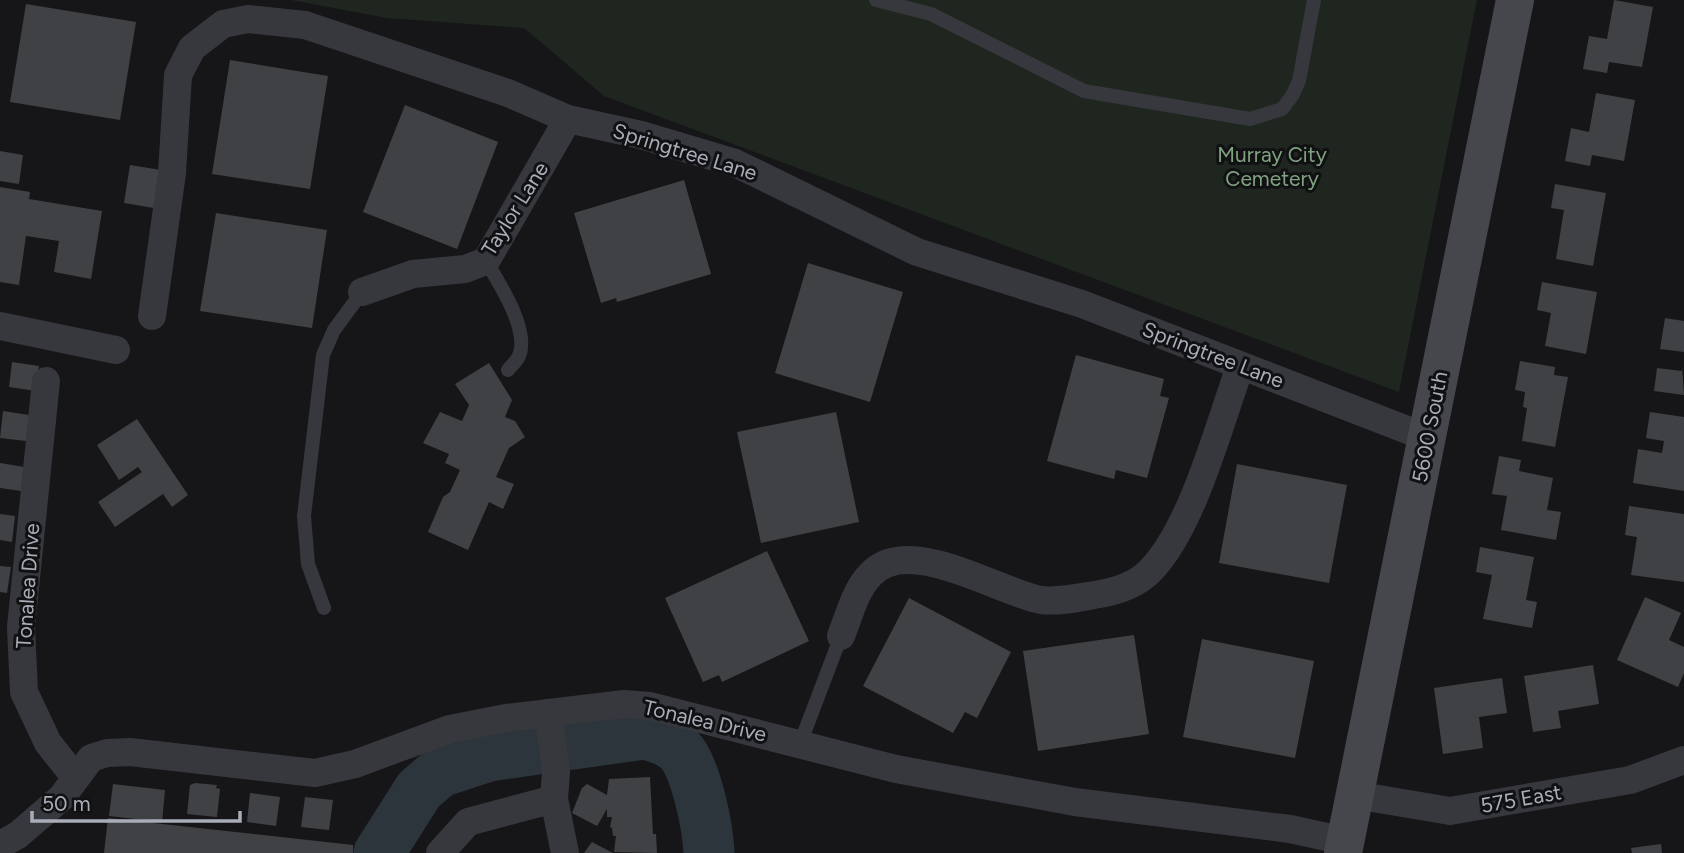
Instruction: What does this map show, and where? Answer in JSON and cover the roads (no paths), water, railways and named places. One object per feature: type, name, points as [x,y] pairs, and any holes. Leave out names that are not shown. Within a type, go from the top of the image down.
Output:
[{"type":"street","name":"5600 South","points":[[1344,847],[1515,0]]},
{"type":"street","name":"Springtree Lane","points":[[152,316],[172,173],[178,75],[192,48],[223,24],[248,19],[305,25],[508,93],[568,119],[641,135],[736,163],[917,252],[1082,304],[1428,438]]},
{"type":"street","name":"Taylor Lane","points":[[362,292],[413,274],[465,269],[486,261],[568,119]]},
{"type":"street","points":[[0,326],[116,350]]},
{"type":"street","points":[[841,636],[858,593],[870,574],[883,565],[896,561],[948,567],[1043,600],[1061,601],[1110,592],[1141,579],[1159,559],[1180,523],[1240,367]]},
{"type":"street","name":"Tonalea Drive","points":[[47,381],[21,627],[24,692],[48,743],[75,777]]},
{"type":"street","name":"Tonalea Drive","points":[[0,845],[44,814],[62,797],[91,758],[107,753],[130,752],[315,773],[355,764],[450,729],[506,718],[549,723],[624,704],[650,706],[896,769],[1075,802],[1149,813],[1235,820],[1344,847]]},
{"type":"street","points":[[549,723],[565,853]]},
{"type":"street","name":"575 East","points":[[1355,795],[1450,811],[1630,780],[1684,760]]},
{"type":"street","points":[[440,853],[468,822],[555,785]]},
{"type":"lane","points":[[876,0],[930,14],[1084,91],[1250,119],[1282,109],[1292,96],[1299,81],[1314,0]]},
{"type":"lane","points":[[486,261],[511,305],[520,337],[520,355],[508,370]]},
{"type":"lane","points":[[324,608],[308,564],[304,516],[308,475],[323,355],[334,330],[362,292]]},
{"type":"lane","points":[[800,744],[841,636]]},
{"type":"waterway","points":[[379,853],[419,790],[440,772],[489,756],[644,734],[674,745],[687,762],[701,801],[709,853]]},
{"type":"park label","name":"Murray City Cemetery","points":[[1272,167]]}]
